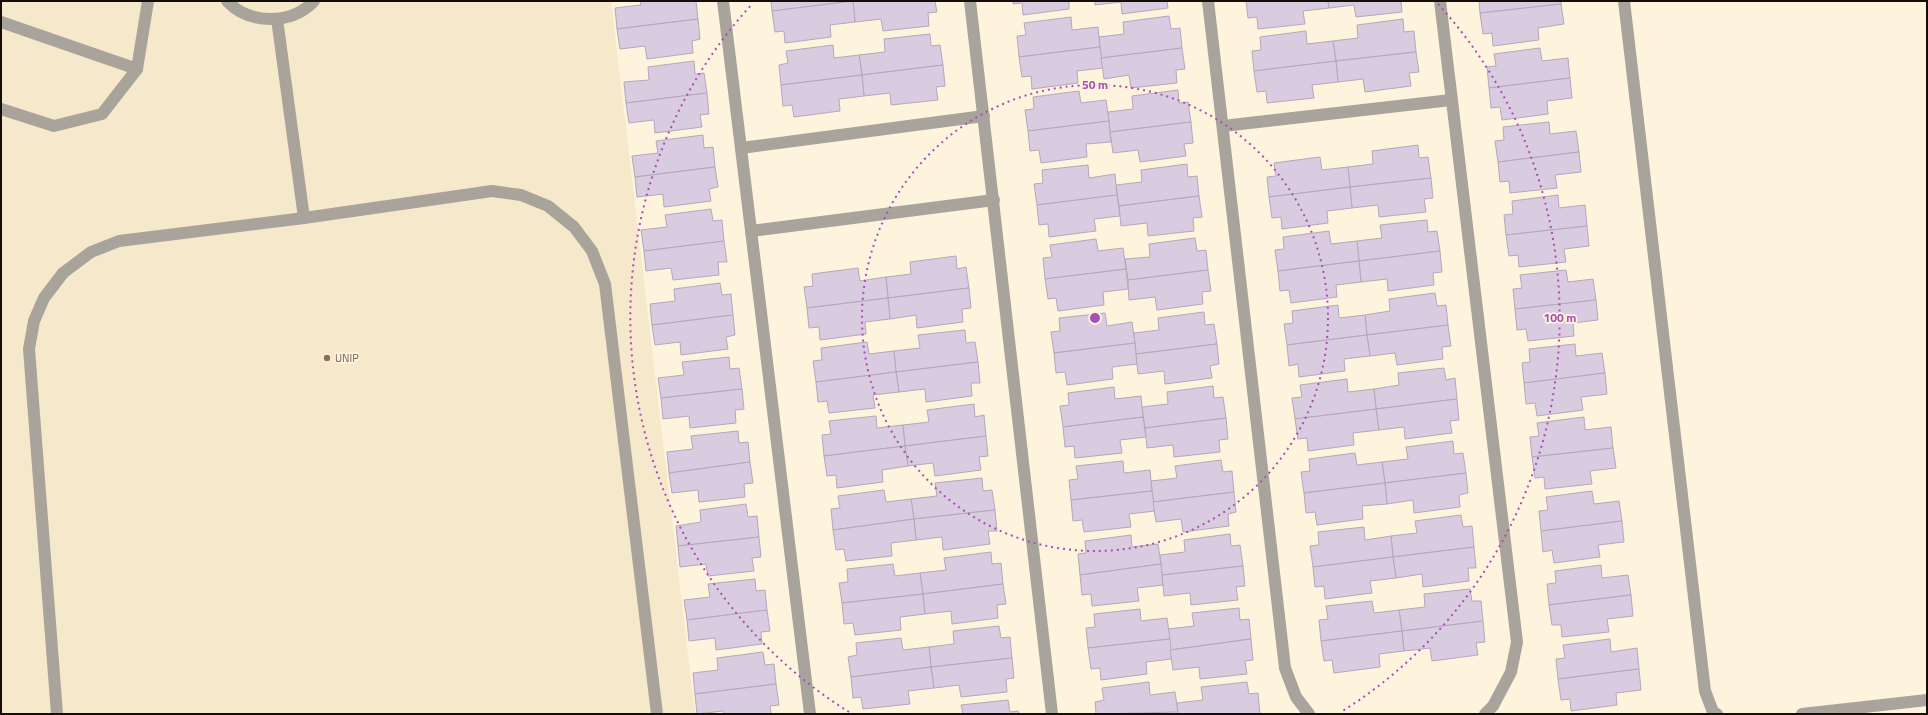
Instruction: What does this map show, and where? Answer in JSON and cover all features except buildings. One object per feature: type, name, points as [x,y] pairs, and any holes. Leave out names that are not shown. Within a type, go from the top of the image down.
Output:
[{"type":"street","points":[[1,109],[54,126],[102,114],[138,69],[148,1]]},
{"type":"street","points":[[227,1],[243,13],[259,19],[277,19],[294,15],[309,6],[314,1]]},
{"type":"street","points":[[723,1],[810,714]]},
{"type":"street","points":[[970,1],[1052,714]]},
{"type":"street","points":[[1208,1],[1284,668],[1296,697],[1309,714]]},
{"type":"street","points":[[1440,1],[1517,642],[1511,672],[1493,706],[1485,714]]},
{"type":"street","points":[[1624,1],[1705,691],[1713,712],[1717,714]]},
{"type":"street","points":[[277,19],[304,218]]},
{"type":"street","points":[[1,22],[138,69]]},
{"type":"street","points":[[1222,126],[1451,100]]},
{"type":"street","points":[[741,148],[984,116]]},
{"type":"street","points":[[58,714],[29,349],[34,321],[44,298],[63,273],[91,252],[119,241],[304,218],[492,191],[522,195],[548,206],[574,227],[592,251],[604,284],[657,714]]},
{"type":"street","points":[[751,231],[994,200]]},
{"type":"street","points":[[1802,714],[1927,700]]},
{"type":"shaded area","name":"UNIP","points":[[1,1],[611,1],[695,714],[1,714]]},
{"type":"place","name":"UNIP","points":[[327,358]]}]
